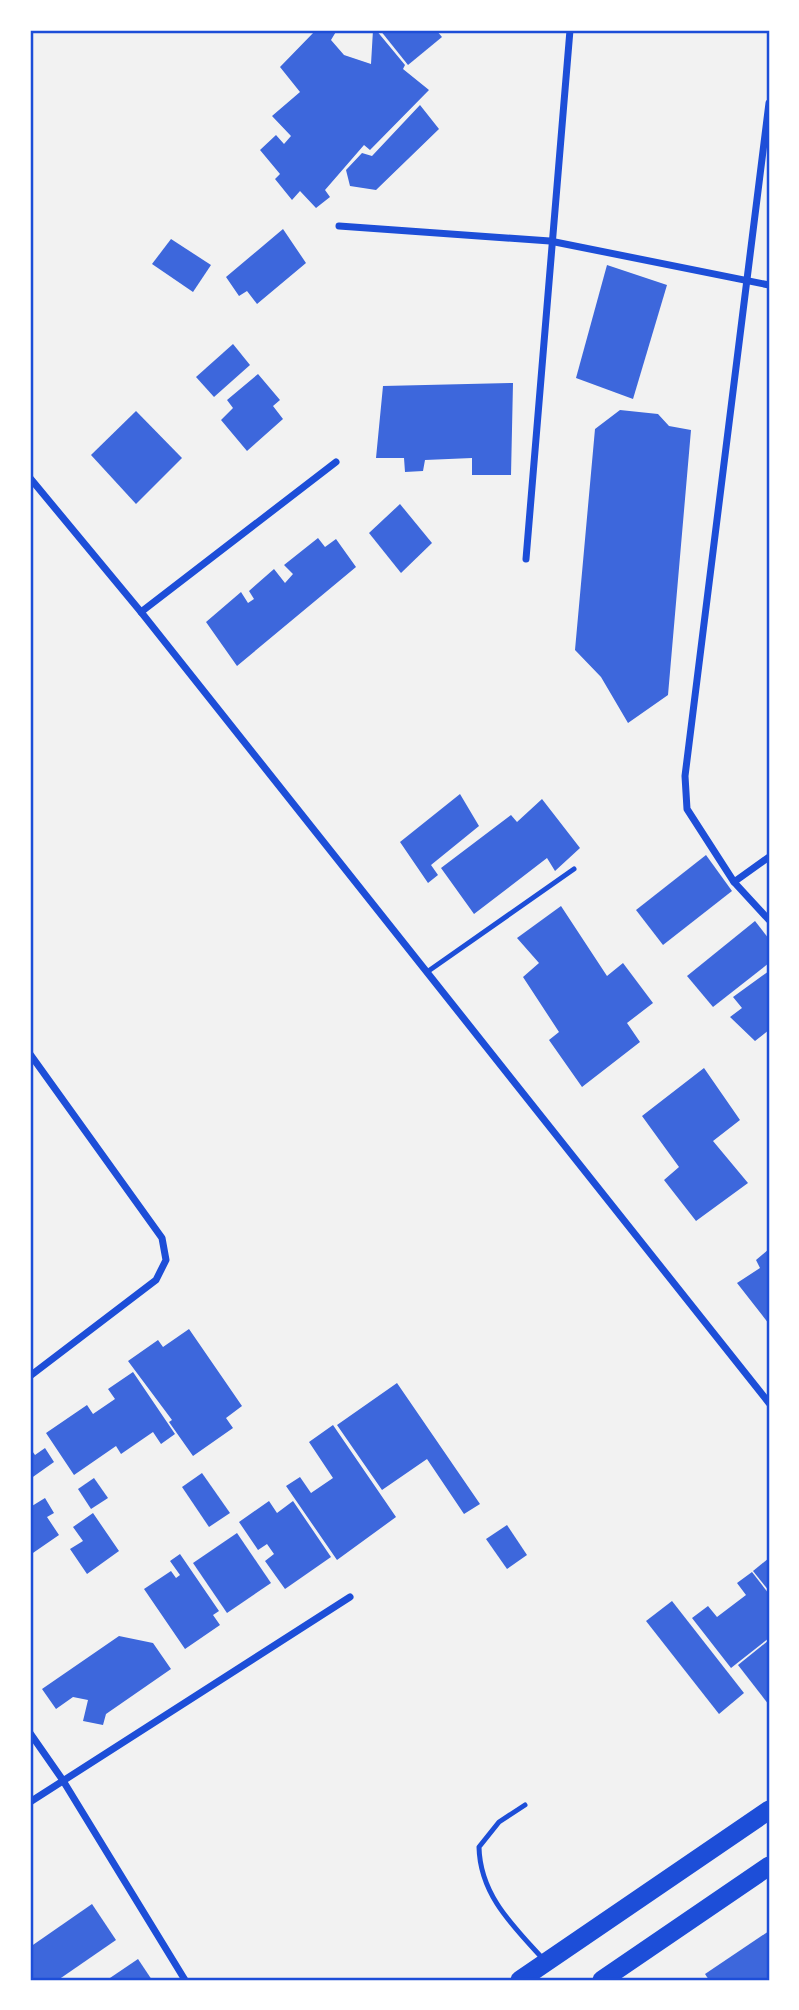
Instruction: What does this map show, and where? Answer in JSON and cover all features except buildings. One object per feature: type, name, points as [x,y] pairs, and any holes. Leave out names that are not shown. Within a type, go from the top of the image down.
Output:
[{"type":"highway","points":[[520,1980],[769,1810]]},
{"type":"highway","points":[[602,1980],[769,1866]]},
{"type":"street","points":[[526,559],[550,241],[570,30]]},
{"type":"street","points":[[769,103],[685,776],[687,809],[734,882],[769,920]]},
{"type":"street","points":[[339,226],[550,241],[769,285]]},
{"type":"street","points":[[141,612],[335,462]]},
{"type":"street","points":[[30,478],[141,612],[769,1403]]},
{"type":"street","points":[[734,882],[769,857]]},
{"type":"street","points":[[30,1054],[162,1238],[166,1260],[156,1280],[30,1376]]},
{"type":"street","points":[[30,1801],[350,1597]]},
{"type":"street","points":[[30,1733],[62,1779],[185,1980]]},
{"type":"lane","points":[[427,972],[574,869]]},
{"type":"lane","points":[[525,1805],[499,1822],[479,1847],[480,1871],[487,1890],[546,1962]]}]
